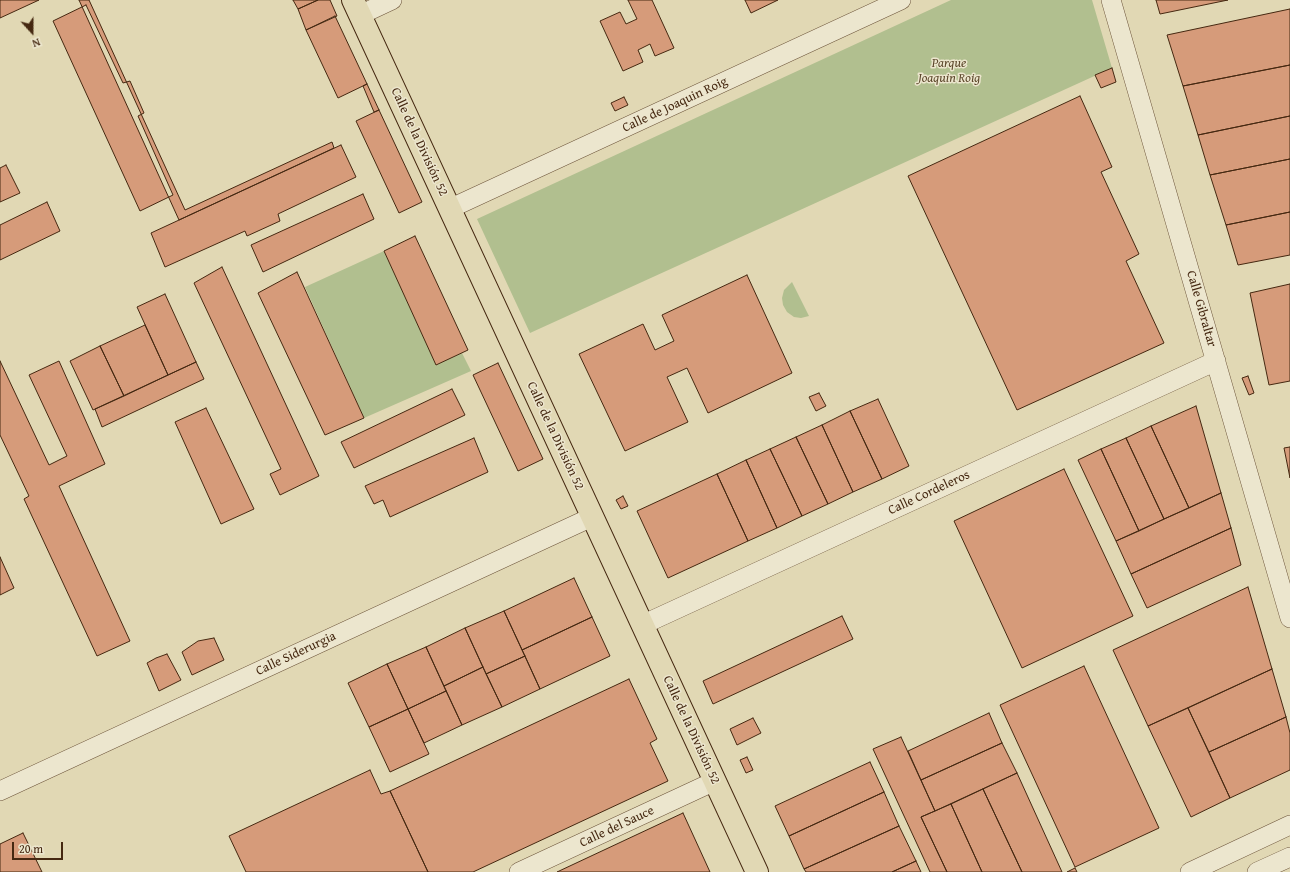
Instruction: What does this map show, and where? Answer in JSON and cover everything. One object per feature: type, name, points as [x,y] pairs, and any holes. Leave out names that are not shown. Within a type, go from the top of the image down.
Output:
[{"type":"main road","name":"Calle de la División 52","points":[[356,8],[757,872]]},
{"type":"street","points":[[356,8],[392,0]]},
{"type":"street","name":"Calle de Joaquin Roig","points":[[450,209],[898,0]]},
{"type":"street","name":"Calle Gibraltar","points":[[1111,0],[1290,618]]},
{"type":"street","name":"Calle Cordeleros","points":[[642,625],[1216,361]]},
{"type":"street","name":"Calle Siderurgia","points":[[0,791],[592,517]]},
{"type":"street","name":"Calle del Sauce","points":[[519,872],[715,781]]},
{"type":"street","points":[[1190,872],[1290,825]]},
{"type":"street","points":[[1257,872],[1290,857]]},
{"type":"green space","name":"Parque Joaquin Roig","points":[[951,0],[1092,0],[1112,68],[530,333],[477,219]]},
{"type":"green space","points":[[384,251],[436,364],[462,353],[471,371],[364,418],[305,287]]},
{"type":"green space","points":[[792,282],[809,316],[801,318],[794,317],[787,312],[783,305],[782,298],[784,290]]},
{"type":"building","points":[[0,0],[39,0],[0,18]]},
{"type":"building","points":[[79,0],[89,0],[185,210],[332,142],[334,148],[179,220]]},
{"type":"building","points":[[293,0],[318,0],[298,9]]},
{"type":"building","points":[[318,0],[330,0],[337,16],[306,30],[298,9]]},
{"type":"building","points":[[628,0],[652,0],[674,48],[655,56],[650,44],[638,50],[643,62],[623,71],[600,21],[620,12],[626,24],[637,19]]},
{"type":"building","points":[[745,0],[778,0],[751,13]]},
{"type":"building","points":[[1156,0],[1228,0],[1160,14]]},
{"type":"building","points":[[86,5],[123,83],[130,81],[144,113],[138,116],[173,195],[140,211],[53,21]]},
{"type":"building","points":[[1290,9],[1290,65],[1183,86],[1167,35]]},
{"type":"building","points":[[335,16],[367,84],[338,98],[306,30]]},
{"type":"building","points":[[1290,65],[1290,116],[1198,135],[1183,86]]},
{"type":"building","points":[[1112,68],[1116,82],[1101,88],[1095,75]]},
{"type":"building","points":[[367,84],[379,110],[374,112],[363,86]]},
{"type":"building","points":[[1080,96],[1112,167],[1101,172],[1139,254],[1126,261],[1164,343],[1017,410],[908,176]]},
{"type":"building","points":[[624,97],[628,105],[615,111],[611,103]]},
{"type":"building","points":[[379,110],[422,202],[399,213],[356,121]]},
{"type":"building","points":[[1290,116],[1290,159],[1210,175],[1198,135]]},
{"type":"building","points":[[341,145],[356,177],[278,214],[280,221],[247,236],[245,231],[165,267],[151,233]]},
{"type":"building","points":[[1290,159],[1290,212],[1226,225],[1210,175]]},
{"type":"building","points":[[6,165],[20,193],[0,202],[0,168]]},
{"type":"building","points":[[363,194],[374,219],[263,272],[251,245]]},
{"type":"building","points":[[47,202],[60,231],[0,260],[0,225]]},
{"type":"building","points":[[1290,212],[1290,255],[1238,265],[1226,225]]},
{"type":"building","points":[[415,236],[468,350],[436,365],[384,251]]},
{"type":"building","points":[[222,267],[319,476],[280,495],[270,474],[281,469],[194,283]]},
{"type":"building","points":[[297,272],[364,418],[325,435],[258,293]]},
{"type":"building","points":[[747,275],[792,373],[708,413],[687,368],[667,377],[688,422],[625,451],[579,354],[643,324],[655,350],[674,341],[662,315]]},
{"type":"building","points":[[1290,284],[1290,381],[1269,385],[1250,293]]},
{"type":"building","points":[[165,294],[196,362],[168,375],[137,307]]},
{"type":"building","points":[[145,325],[168,375],[124,396],[100,346]]},
{"type":"building","points":[[100,346],[124,396],[93,410],[70,361]]},
{"type":"building","points":[[0,361],[49,465],[67,456],[29,375],[59,361],[105,464],[59,486],[130,641],[97,656],[24,499],[29,496],[0,435]]},
{"type":"building","points":[[196,362],[204,379],[102,427],[95,409]]},
{"type":"building","points":[[498,363],[543,459],[518,471],[473,375]]},
{"type":"building","points":[[1248,376],[1254,393],[1249,395],[1242,378]]},
{"type":"building","points":[[452,389],[465,415],[354,468],[341,442]]},
{"type":"building","points":[[819,393],[826,406],[816,411],[809,397]]},
{"type":"building","points":[[878,399],[909,466],[882,479],[850,411]]},
{"type":"building","points":[[1196,406],[1221,493],[1189,508],[1151,426]]},
{"type":"building","points":[[206,408],[254,509],[221,524],[175,422]]},
{"type":"building","points":[[850,411],[882,479],[853,492],[822,425]]},
{"type":"building","points":[[822,425],[853,492],[828,504],[796,437]]},
{"type":"building","points":[[1151,426],[1189,508],[1164,519],[1126,438]]},
{"type":"building","points":[[796,437],[828,504],[802,516],[770,449]]},
{"type":"building","points":[[474,438],[488,472],[390,517],[383,500],[374,504],[365,486]]},
{"type":"building","points":[[1126,438],[1164,519],[1139,531],[1101,449]]},
{"type":"building","points":[[1290,447],[1290,478],[1284,448]]},
{"type":"building","points":[[770,449],[802,516],[777,528],[746,460]]},
{"type":"building","points":[[1101,449],[1139,531],[1116,541],[1078,460]]},
{"type":"building","points":[[746,460],[777,528],[748,541],[717,474]]},
{"type":"building","points":[[1064,469],[1133,616],[1022,668],[954,521]]},
{"type":"building","points":[[717,474],[748,541],[668,578],[637,511]]},
{"type":"building","points":[[1221,493],[1231,528],[1131,574],[1116,541]]},
{"type":"building","points":[[623,496],[628,506],[621,509],[616,500]]},
{"type":"building","points":[[1231,528],[1241,565],[1147,608],[1131,574]]},
{"type":"building","points":[[0,557],[14,588],[0,595]]},
{"type":"building","points":[[574,578],[592,617],[522,650],[504,611]]},
{"type":"building","points":[[1248,587],[1272,669],[1148,726],[1113,650]]},
{"type":"building","points":[[504,611],[525,656],[486,674],[465,628]]},
{"type":"building","points":[[842,616],[853,639],[713,704],[703,681]]},
{"type":"building","points":[[592,617],[610,656],[540,689],[522,650]]},
{"type":"building","points":[[465,628],[483,667],[444,686],[426,647]]},
{"type":"building","points":[[214,638],[224,660],[192,675],[182,652],[198,641]]},
{"type":"building","points":[[426,647],[446,691],[408,709],[387,664]]},
{"type":"building","points":[[167,654],[181,680],[159,691],[147,663]]},
{"type":"building","points":[[525,656],[540,689],[502,707],[486,674]]},
{"type":"building","points":[[387,664],[408,709],[369,727],[348,683]]},
{"type":"building","points":[[1084,666],[1159,828],[1075,867],[1000,705]]},
{"type":"building","points":[[483,667],[502,707],[462,725],[444,686]]},
{"type":"building","points":[[1272,669],[1286,717],[1209,752],[1188,708]]},
{"type":"building","points":[[629,679],[657,739],[650,743],[668,781],[473,872],[428,872],[390,791]]},
{"type":"building","points":[[446,691],[462,725],[424,743],[408,709]]},
{"type":"building","points":[[1188,708],[1230,798],[1191,817],[1148,726]]},
{"type":"building","points":[[408,709],[429,754],[390,772],[369,727]]},
{"type":"building","points":[[989,713],[1002,743],[921,780],[908,751]]},
{"type":"building","points":[[1286,717],[1290,733],[1290,770],[1230,798],[1209,752]]},
{"type":"building","points":[[753,718],[761,733],[737,745],[730,729]]},
{"type":"building","points":[[901,737],[935,811],[921,817],[947,872],[930,872],[873,749]]},
{"type":"building","points":[[1002,743],[1017,773],[935,811],[921,780]]},
{"type":"building","points":[[747,757],[753,770],[746,773],[740,760]]},
{"type":"building","points":[[870,762],[884,792],[789,836],[775,806]]},
{"type":"building","points":[[370,770],[381,794],[390,791],[428,872],[246,872],[229,836]]},
{"type":"building","points":[[1017,773],[1062,872],[1022,872],[983,789]]},
{"type":"building","points":[[983,789],[1022,872],[982,872],[951,804]]},
{"type":"building","points":[[884,792],[899,826],[804,869],[789,836]]},
{"type":"building","points":[[951,804],[982,872],[947,872],[921,817]]},
{"type":"building","points":[[683,813],[710,872],[557,872]]},
{"type":"building","points":[[899,826],[916,861],[892,872],[806,872],[804,869]]},
{"type":"building","points":[[23,833],[42,872],[0,872],[0,844]]},
{"type":"building","points":[[916,861],[921,872],[892,872]]},
{"type":"building","points":[[1075,868],[1077,872],[1067,872]]}]
